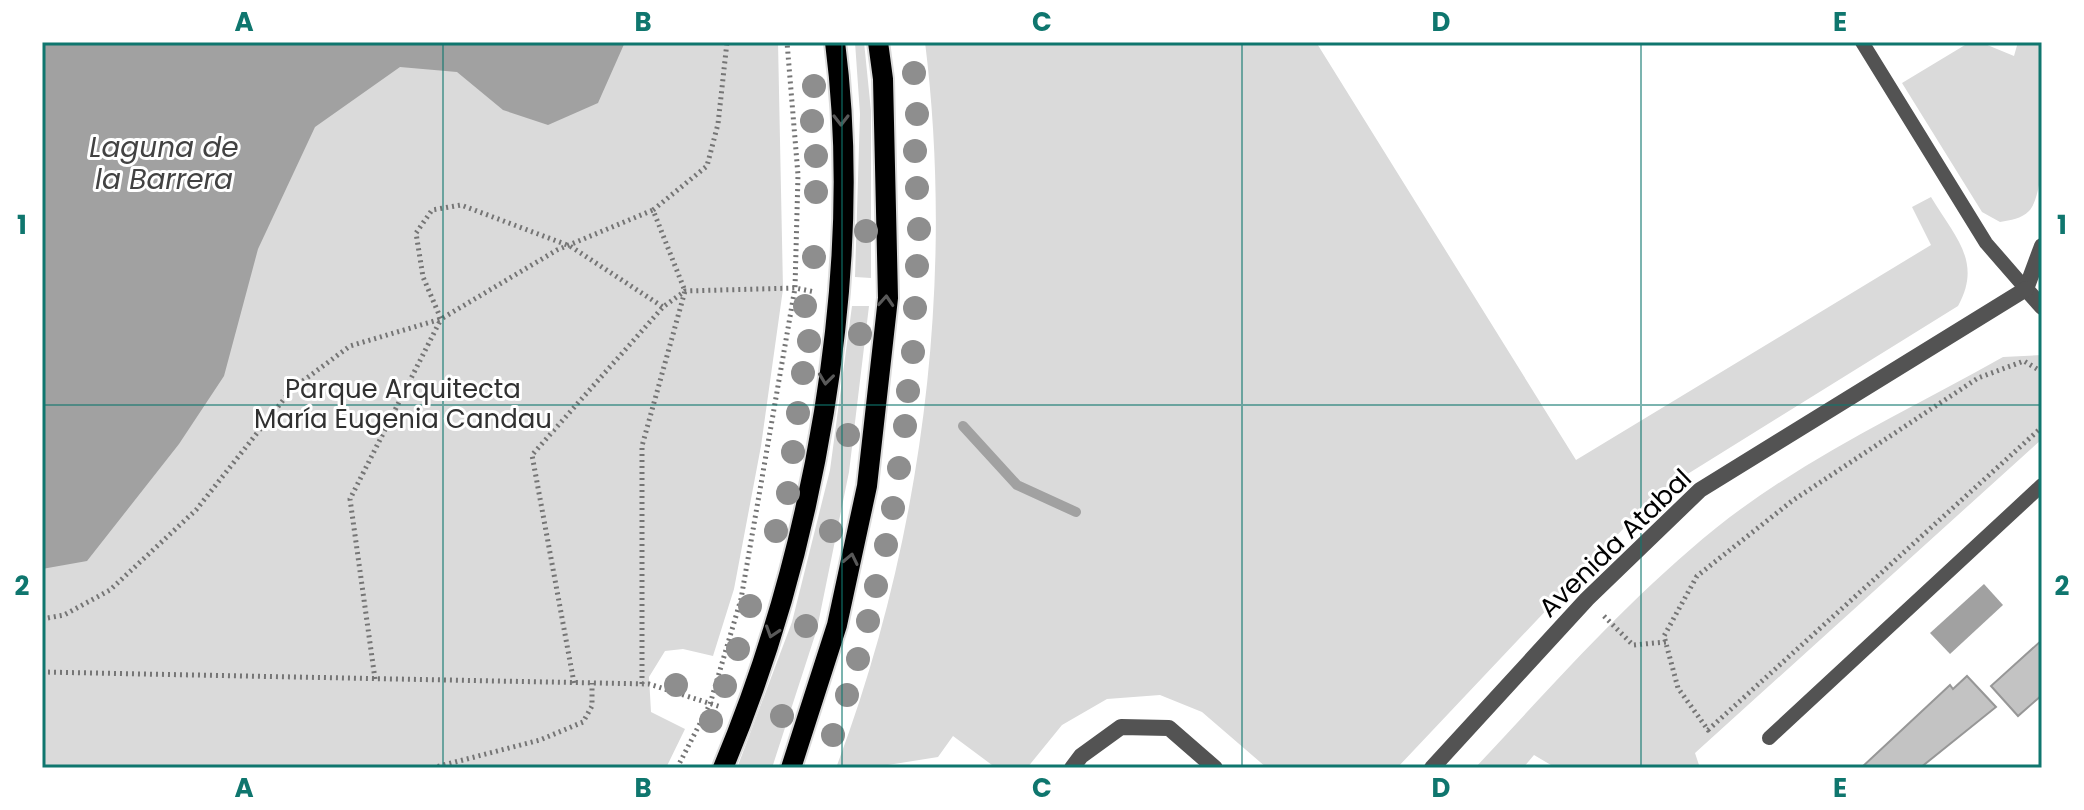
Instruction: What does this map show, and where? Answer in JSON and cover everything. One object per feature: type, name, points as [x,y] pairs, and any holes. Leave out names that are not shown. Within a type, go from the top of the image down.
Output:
[{"type":"main road","points":[[723,768],[745,714],[781,604],[813,483],[837,295],[841,103],[835,42]]},
{"type":"main road","points":[[791,768],[837,625],[867,486],[888,298],[883,79],[878,42]]},
{"type":"street","points":[[2042,246],[2026,289],[2042,307]]},
{"type":"street","name":"Avenida Atabal","points":[[1432,768],[1587,599],[1700,490],[2026,289]]},
{"type":"street","points":[[1072,768],[1081,756],[1121,727],[1169,728],[1215,768]]},
{"type":"lane","points":[[1862,42],[1986,243],[2026,289]]},
{"type":"lane","points":[[1769,738],[2042,485]]},
{"type":"path","points":[[42,619],[64,615],[110,590],[196,510],[292,389],[350,346],[441,319],[557,250],[653,210],[707,166],[718,124],[727,42]]},
{"type":"path","points":[[677,768],[710,704],[741,599],[795,288],[798,175],[787,42]]},
{"type":"path","points":[[441,319],[423,277],[416,233],[432,210],[461,205],[570,246],[663,307]]},
{"type":"path","points":[[642,684],[642,446],[685,291],[653,210]]},
{"type":"path","points":[[574,683],[532,455],[663,307],[685,291],[795,288],[837,295]]},
{"type":"path","points":[[375,679],[350,499],[441,319]]},
{"type":"path","points":[[2042,372],[2024,361],[1978,378],[1792,501],[1697,576],[1664,636],[1678,688],[1708,730],[2042,427]]},
{"type":"path","points":[[1587,599],[1633,645],[1666,642]]},
{"type":"path","points":[[42,672],[642,684],[745,714]]},
{"type":"path","points":[[432,768],[540,740],[583,722],[592,706],[592,683]]},
{"type":"green space","name":"Parque Arquitecta María Eugenia Candau","points":[[42,42],[778,42],[783,289],[761,446],[734,589],[713,656],[683,649],[665,651],[649,677],[651,712],[685,729],[666,768],[42,768]]},
{"type":"green space","points":[[855,42],[864,42],[871,111],[871,278],[855,277],[860,114]]},
{"type":"green space","points":[[925,42],[1316,42],[1576,460],[1931,245],[1912,207],[1931,197],[1956,237],[1967,262],[1965,290],[1958,306],[1657,493],[1397,768],[1267,768],[1202,712],[1160,695],[1107,699],[1062,725],[1027,768],[996,768],[953,736],[938,757],[869,768],[836,768],[866,682],[890,593],[910,502],[924,410],[933,318],[936,225],[933,133]]},
{"type":"green space","points":[[1970,42],[1980,42],[2014,56],[2018,42],[2042,42],[2040,180],[2036,199],[2029,211],[2012,220],[2000,222],[1982,212],[1902,83]]},
{"type":"green space","points":[[852,306],[869,306],[849,472],[817,629],[772,768],[737,768],[792,622],[830,470]]},
{"type":"green space","points":[[2042,355],[2042,439],[1695,753],[1700,768],[1556,768],[1534,755],[1523,768],[1475,768],[1652,584],[1749,503],[1819,458],[2003,357]]},
{"type":"water","name":"Laguna de la Barrera","points":[[42,42],[625,42],[598,103],[548,125],[503,110],[457,72],[400,67],[315,127],[258,249],[224,376],[179,444],[87,561],[42,569]]},
{"type":"water","points":[[1984,584],[2003,605],[1950,654],[1930,633]]},
{"type":"building","points":[[2042,640],[2042,695],[2018,716],[1991,686]]},
{"type":"building","points":[[1967,676],[1996,707],[1920,768],[1861,768],[1950,685],[1953,689]]},
{"type":"waterway","points":[[963,426],[1017,485],[1076,512]]}]
